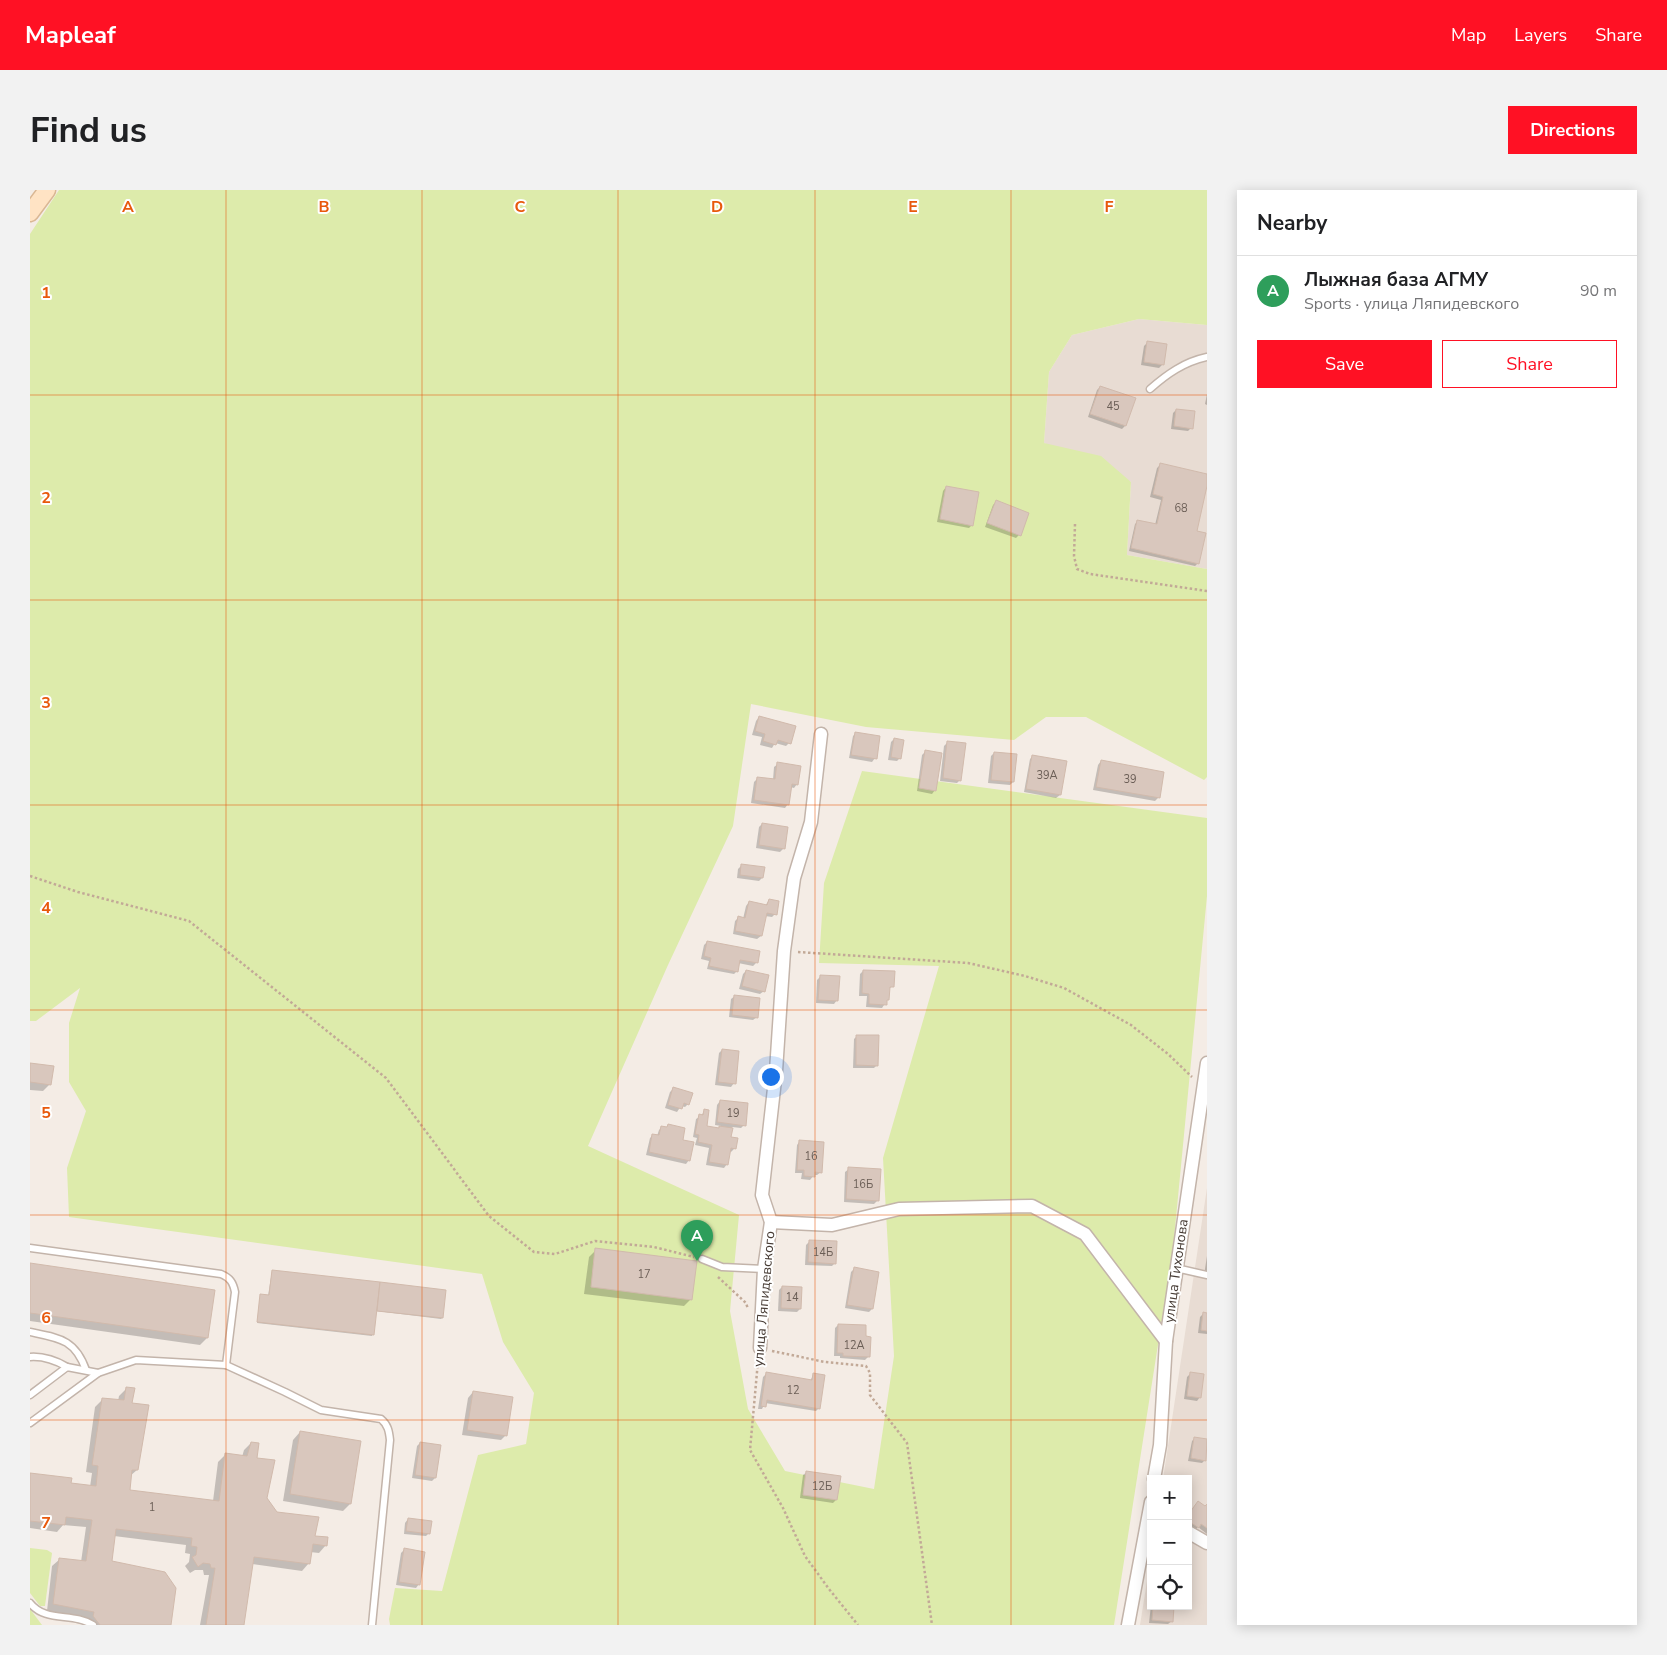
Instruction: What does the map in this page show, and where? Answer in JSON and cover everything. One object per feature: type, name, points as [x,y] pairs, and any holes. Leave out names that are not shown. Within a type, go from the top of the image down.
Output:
[{"type":"street","points":[[30,213],[47,190]]},
{"type":"street","name":"улица Ляпидевского","points":[[760,1348],[764,1269],[771,1222],[762,1194],[776,1071],[784,951],[794,878],[811,822],[821,734]]},
{"type":"street","name":"улица Тихонова","points":[[1155,1475],[1160,1445],[1166,1341],[1204,1096],[1207,1063]]},
{"type":"street","points":[[771,1222],[832,1225],[900,1209],[1032,1206],[1085,1234],[1166,1341]]},
{"type":"street","points":[[1128,1625],[1147,1531]]},
{"type":"street","points":[[1192,1534],[1207,1543]]},
{"type":"lane","points":[[1150,390],[1162,379],[1183,365],[1207,357]]},
{"type":"lane","points":[[30,1248],[221,1274],[228,1277],[233,1284],[234,1292],[226,1365]]},
{"type":"lane","points":[[702,1259],[722,1267],[764,1269]]},
{"type":"lane","points":[[1176,1268],[1207,1275]]},
{"type":"lane","points":[[30,1332],[59,1338],[70,1343],[78,1353],[86,1370]]},
{"type":"lane","points":[[30,1357],[38,1356],[98,1373]]},
{"type":"lane","points":[[30,1423],[98,1373],[136,1360],[226,1365],[321,1410],[381,1419],[388,1430],[390,1440],[372,1625]]},
{"type":"lane","points":[[30,1395],[68,1366]]},
{"type":"lane","points":[[30,1603],[39,1612],[44,1614],[79,1618],[93,1625]]},
{"type":"path","points":[[1075,524],[1074,556],[1077,568],[1090,574],[1207,591]]},
{"type":"path","points":[[30,876],[78,892],[189,921],[386,1078],[489,1216],[534,1252],[555,1254],[595,1241],[654,1247],[702,1259],[706,1270],[720,1279],[746,1303],[748,1312]]},
{"type":"path","points":[[784,951],[968,963],[1025,976],[1064,988],[1131,1026],[1168,1054],[1188,1072],[1204,1096]]},
{"type":"path","points":[[760,1348],[825,1362],[866,1366],[870,1373],[870,1395],[907,1443],[932,1625]]},
{"type":"path","name":"улица Ляпидевского","points":[[760,1348],[750,1450],[783,1508],[805,1556],[858,1625]]},
{"type":"shaded area","points":[[1139,319],[1207,325],[1207,569],[1127,555],[1131,482],[1044,443],[1049,372],[1072,335]]},
{"type":"shaded area","points":[[1207,1188],[1207,1625],[1140,1625],[1147,1581],[1147,1610],[1192,1610],[1192,1475],[1164,1475]]},
{"type":"green space","points":[[59,190],[1207,190],[1207,325],[1139,319],[1072,335],[1049,372],[1044,443],[1101,456],[1131,482],[1127,555],[1207,569],[1207,777],[1204,780],[1086,717],[1046,717],[1014,740],[866,727],[751,704],[733,826],[668,965],[588,1146],[739,1215],[730,1311],[748,1409],[785,1471],[874,1489],[894,1356],[883,1158],[939,966],[819,963],[824,883],[862,771],[1207,818],[1207,896],[1173,1249],[1114,1625],[390,1625],[389,1619],[395,1588],[442,1591],[478,1455],[526,1444],[534,1393],[503,1342],[482,1274],[69,1217],[67,1168],[86,1111],[69,1082],[69,1023],[80,988],[36,1021],[30,1021],[30,234]]},
{"type":"green space","points":[[30,1548],[47,1550],[52,1553],[45,1606],[40,1606],[30,1593]]},
{"type":"green space","points":[[30,1609],[42,1625],[30,1625]]},
{"type":"building","points":[[1147,341],[1167,344],[1164,365],[1144,362]]},
{"type":"building","points":[[1100,386],[1136,398],[1126,426],[1090,414]]},
{"type":"building","points":[[1176,409],[1195,411],[1193,429],[1174,426]]},
{"type":"building","points":[[1160,463],[1207,474],[1207,486],[1197,531],[1206,533],[1199,564],[1131,548],[1137,520],[1157,524],[1163,497],[1153,494]]},
{"type":"building","points":[[946,486],[979,492],[973,526],[940,519]]},
{"type":"building","points":[[996,500],[1029,513],[1021,536],[987,523]]},
{"type":"building","points":[[759,716],[796,726],[791,744],[778,740],[776,745],[763,741],[765,734],[755,731]]},
{"type":"building","points":[[855,732],[880,736],[877,759],[851,755]]},
{"type":"building","points":[[894,738],[904,740],[901,759],[891,757]]},
{"type":"building","points":[[947,741],[966,743],[961,781],[943,778]]},
{"type":"building","points":[[925,750],[942,753],[936,791],[919,788]]},
{"type":"building","points":[[994,752],[1017,754],[1014,782],[991,780]]},
{"type":"building","points":[[1032,755],[1067,761],[1061,795],[1026,789]]},
{"type":"building","points":[[1101,760],[1164,772],[1160,798],[1096,787]]},
{"type":"building","points":[[777,762],[801,766],[798,785],[792,784],[789,805],[754,800],[757,777],[775,779]]},
{"type":"building","points":[[762,823],[788,827],[785,849],[759,845]]},
{"type":"building","points":[[741,864],[765,867],[763,878],[740,875]]},
{"type":"building","points":[[769,899],[779,901],[777,915],[767,913],[762,936],[735,931],[738,916],[745,918],[749,901],[767,905]]},
{"type":"building","points":[[707,941],[760,951],[758,963],[740,960],[738,972],[709,966],[711,958],[704,956]]},
{"type":"building","points":[[746,970],[769,975],[765,992],[742,986]]},
{"type":"building","points":[[863,970],[895,971],[894,987],[890,987],[887,1005],[869,1004],[869,994],[862,993]]},
{"type":"building","points":[[820,975],[840,976],[838,1001],[818,1000]]},
{"type":"building","points":[[734,995],[760,998],[758,1018],[732,1015]]},
{"type":"building","points":[[856,1035],[879,1035],[878,1066],[856,1065]]},
{"type":"building","points":[[722,1049],[739,1051],[736,1084],[718,1082]]},
{"type":"building","points":[[30,1063],[54,1066],[51,1085],[30,1082]]},
{"type":"building","points":[[673,1087],[693,1093],[689,1105],[684,1103],[682,1109],[668,1105]]},
{"type":"building","points":[[720,1100],[748,1103],[746,1126],[717,1122]]},
{"type":"building","points":[[704,1109],[709,1110],[707,1126],[733,1128],[731,1137],[738,1138],[736,1149],[731,1148],[728,1165],[709,1162],[712,1145],[698,1142],[699,1135],[695,1134],[699,1114],[703,1115]]},
{"type":"building","points":[[668,1124],[685,1128],[683,1140],[694,1142],[690,1161],[649,1152],[652,1134],[659,1135],[661,1126],[667,1127]]},
{"type":"building","points":[[799,1140],[824,1142],[822,1173],[815,1172],[815,1177],[804,1176],[804,1170],[797,1170]]},
{"type":"building","points":[[848,1167],[881,1169],[879,1201],[846,1199]]},
{"type":"building","points":[[692,1225],[709,1230],[704,1247],[686,1241]]},
{"type":"building","points":[[809,1240],[837,1241],[836,1264],[808,1262]]},
{"type":"building","points":[[595,1248],[697,1261],[692,1300],[591,1287]]},
{"type":"building","points":[[30,1263],[215,1290],[208,1338],[30,1313]]},
{"type":"building","points":[[854,1267],[879,1272],[873,1309],[847,1305]]},
{"type":"building","points":[[272,1270],[380,1282],[374,1335],[257,1322],[260,1294],[269,1295]]},
{"type":"building","points":[[380,1282],[446,1290],[443,1318],[377,1311]]},
{"type":"building","points":[[782,1286],[802,1287],[801,1309],[781,1308]]},
{"type":"building","points":[[1203,1312],[1207,1313],[1207,1331],[1201,1330]]},
{"type":"building","points":[[838,1324],[866,1325],[866,1336],[871,1337],[870,1357],[843,1356],[843,1353],[837,1353]]},
{"type":"building","points":[[766,1372],[812,1380],[813,1373],[825,1375],[820,1409],[767,1400],[766,1407],[761,1406]]},
{"type":"building","points":[[1190,1372],[1204,1374],[1201,1398],[1187,1396]]},
{"type":"building","points":[[126,1387],[135,1388],[132,1403],[149,1405],[138,1470],[132,1470],[130,1490],[219,1501],[225,1453],[247,1456],[251,1442],[259,1443],[257,1458],[275,1460],[267,1498],[277,1512],[319,1517],[315,1536],[328,1537],[327,1546],[313,1544],[310,1564],[254,1557],[244,1625],[206,1625],[215,1568],[211,1568],[210,1564],[203,1563],[198,1567],[192,1557],[196,1555],[197,1547],[191,1546],[192,1538],[116,1529],[112,1561],[165,1572],[176,1588],[171,1625],[100,1625],[93,1616],[94,1612],[53,1604],[59,1558],[86,1561],[92,1520],[66,1517],[65,1525],[30,1521],[30,1473],[72,1478],[71,1483],[96,1486],[98,1466],[92,1465],[102,1398],[124,1400]]},
{"type":"building","points":[[473,1391],[513,1397],[507,1436],[467,1430]]},
{"type":"building","points":[[300,1431],[361,1441],[351,1504],[290,1494]]},
{"type":"building","points":[[1194,1437],[1207,1439],[1206,1461],[1191,1458]]},
{"type":"building","points":[[420,1442],[441,1445],[436,1478],[415,1475]]},
{"type":"building","points":[[806,1471],[841,1476],[837,1500],[803,1495]]},
{"type":"building","points":[[1198,1501],[1205,1506],[1207,1504],[1207,1528],[1201,1524],[1199,1528],[1192,1524],[1192,1509]]},
{"type":"building","points":[[408,1518],[432,1521],[430,1534],[406,1531]]},
{"type":"building","points":[[404,1548],[425,1552],[420,1585],[399,1582]]},
{"type":"building","points":[[1153,1610],[1174,1610],[1173,1622],[1152,1620]]},
{"type":"place","name":"Лыжная база АГМУ","points":[[697,1261]]}]
